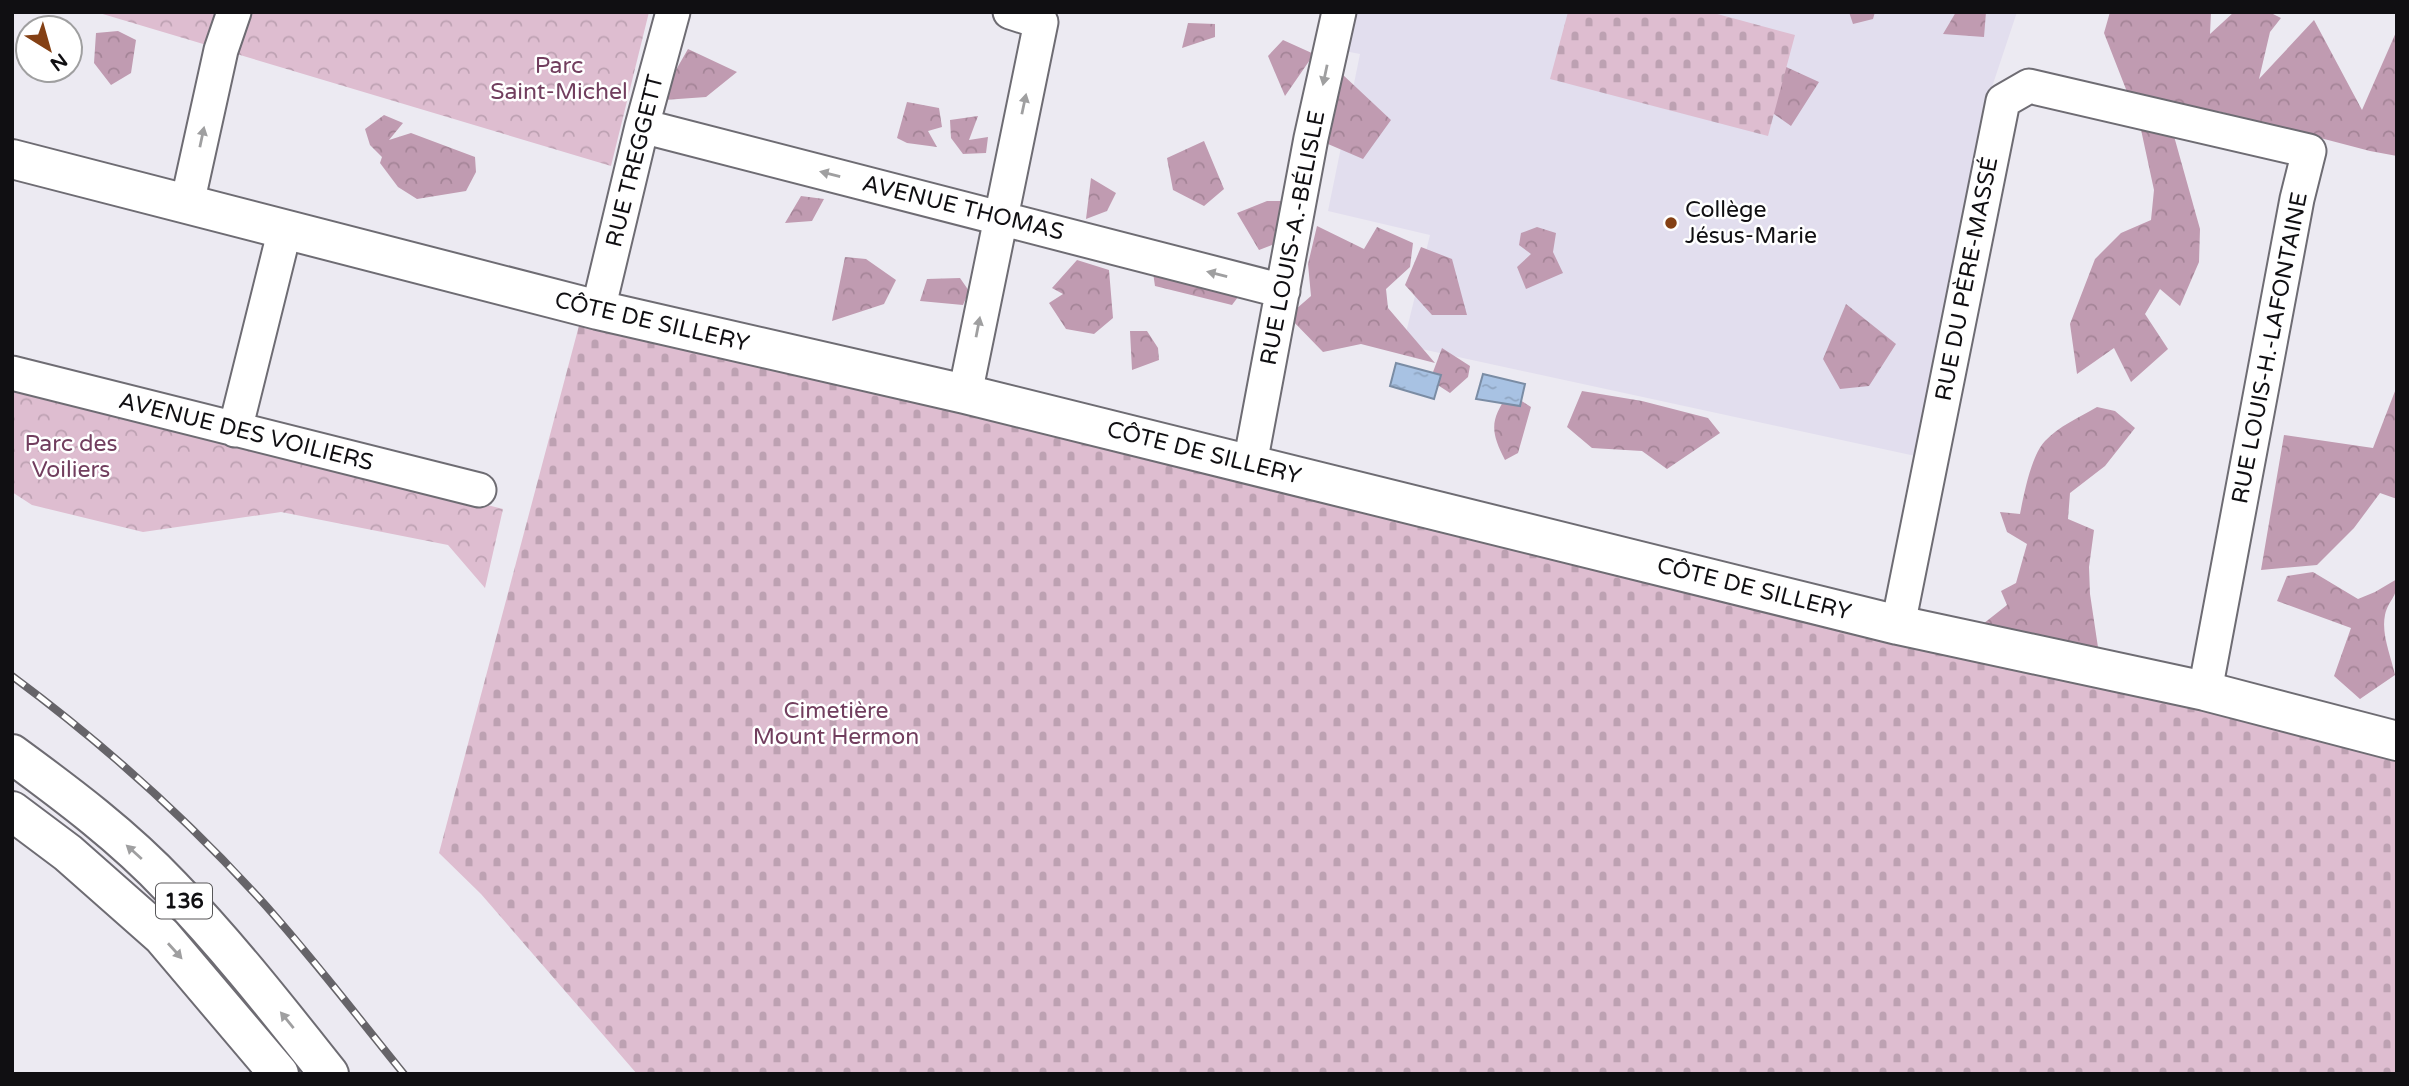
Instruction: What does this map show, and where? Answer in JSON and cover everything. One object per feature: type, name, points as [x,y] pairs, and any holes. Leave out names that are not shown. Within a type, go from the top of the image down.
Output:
[{"type":"street","points":[[187,204],[221,50],[234,12]]},
{"type":"street","name":"RUE TREGGETT","points":[[598,310],[642,126],[673,12]]},
{"type":"street","points":[[965,394],[1041,22],[1010,12]]},
{"type":"street","name":"RUE LOUIS-A.-BÉLISLE","points":[[1250,464],[1311,138],[1339,12]]},
{"type":"street","name":"RUE DU PÈRE-MASSÉ","points":[[1898,625],[2003,101],[2029,86],[2165,117]]},
{"type":"street","name":"RUE LOUIS-H.-LAFONTAINE","points":[[2165,117],[2309,152],[2297,199],[2205,691]]},
{"type":"street","name":"AVENUE THOMAS","points":[[642,126],[1283,291]]},
{"type":"street","name":"CÔTE DE SILLERY","points":[[12,159],[598,310],[965,394],[1898,625],[2205,691],[2397,741]]},
{"type":"street","points":[[235,430],[285,229]]},
{"type":"street","name":"AVENUE DES VOILIERS","points":[[12,373],[479,490]]},
{"type":"street","name":"136","points":[[12,754],[101,822],[170,886],[280,1012],[329,1074]]},
{"type":"street","name":"136","points":[[12,811],[68,853],[162,936],[279,1074]]},
{"type":"shaded area","name":"Collège Jésus-Marie","points":[[1336,12],[2017,12],[1984,111],[1920,457],[1403,345],[1430,235],[1328,211],[1360,54],[1329,48]]},
{"type":"green space","name":"Parc Saint-Michel","points":[[96,12],[649,12],[611,166]]},
{"type":"green space","points":[[1568,12],[1710,12],[1795,35],[1768,136],[1550,79]]},
{"type":"green space","points":[[1849,12],[1875,12],[1873,19],[1853,24]]},
{"type":"green space","points":[[1956,12],[1986,12],[1984,37],[1943,34]]},
{"type":"green space","points":[[2110,12],[2211,12],[2210,34],[2234,12],[2269,12],[2281,18],[2270,32],[2259,79],[2314,20],[2362,110],[2397,30],[2397,156],[2217,111],[2172,129],[2200,229],[2199,262],[2180,306],[2160,289],[2145,314],[2168,349],[2131,382],[2114,348],[2077,374],[2070,324],[2095,259],[2121,233],[2151,220],[2154,190],[2140,125],[2104,33]]},
{"type":"green space","points":[[1188,23],[1215,24],[1215,37],[1182,48]]},
{"type":"green space","points":[[118,31],[136,40],[131,73],[111,85],[94,63],[96,33]]},
{"type":"green space","points":[[1283,40],[1314,54],[1285,96],[1268,56]]},
{"type":"green space","points":[[688,49],[737,72],[706,97],[664,100],[669,82]]},
{"type":"green space","points":[[1775,62],[1819,82],[1791,126],[1757,102]]},
{"type":"green space","points":[[1342,74],[1391,120],[1363,159],[1328,144]]},
{"type":"green space","points":[[907,102],[939,108],[942,127],[928,131],[937,147],[907,143],[897,138]]},
{"type":"green space","points":[[384,115],[403,123],[389,140],[411,133],[475,157],[476,172],[466,191],[417,199],[398,187],[380,163],[382,157],[370,145],[365,129]]},
{"type":"green space","points":[[978,116],[969,140],[988,137],[986,153],[963,154],[951,138],[950,120]]},
{"type":"green space","points":[[1204,141],[1224,189],[1204,206],[1173,190],[1167,158]]},
{"type":"green space","points":[[1091,178],[1116,193],[1107,211],[1086,219]]},
{"type":"green space","points":[[801,196],[824,199],[812,221],[785,223]]},
{"type":"green space","points":[[1267,201],[1292,201],[1288,239],[1259,250],[1237,213]]},
{"type":"green space","points":[[1317,226],[1364,249],[1377,227],[1413,243],[1410,267],[1386,289],[1388,308],[1435,363],[1361,344],[1323,352],[1288,316],[1311,296],[1308,264]]},
{"type":"green space","points":[[1537,227],[1556,233],[1553,252],[1563,273],[1526,289],[1517,267],[1531,254],[1519,245],[1521,233]]},
{"type":"green space","points":[[1149,245],[1259,269],[1232,305],[1155,286]]},
{"type":"green space","points":[[1421,247],[1452,259],[1467,315],[1432,315],[1405,285]]},
{"type":"green space","points":[[845,257],[866,259],[896,280],[884,304],[832,321]]},
{"type":"green space","points":[[1077,260],[1109,270],[1113,318],[1094,334],[1066,329],[1049,303],[1063,294],[1052,288]]},
{"type":"green space","points":[[960,278],[969,291],[963,305],[920,301],[927,279]]},
{"type":"green space","name":"Cimetière Mount Hermon","points":[[585,303],[2397,741],[2397,1074],[637,1074],[481,894],[439,853]]},
{"type":"green space","points":[[1846,304],[1896,344],[1869,386],[1840,389],[1823,359]]},
{"type":"green space","points":[[1130,331],[1147,331],[1158,348],[1159,360],[1132,370]]},
{"type":"green space","points":[[1442,348],[1470,366],[1468,377],[1450,393],[1430,380]]},
{"type":"green space","name":"Parc des Voiliers","points":[[12,385],[503,509],[485,588],[448,545],[281,512],[143,532],[32,505],[12,492]]},
{"type":"green space","points":[[2397,386],[2397,499],[2380,493],[2354,528],[2317,565],[2261,570],[2284,435],[2373,448]]},
{"type":"green space","points":[[1582,391],[1642,401],[1708,418],[1720,433],[1667,469],[1642,451],[1592,448],[1567,427]]},
{"type":"green space","points":[[1509,393],[1531,407],[1518,453],[1505,460],[1494,426],[1498,411]]},
{"type":"green space","points":[[2097,407],[2115,411],[2135,428],[2105,466],[2070,493],[2068,519],[2094,530],[2089,567],[2090,594],[2099,654],[1945,654],[2007,605],[2001,591],[2016,583],[2027,544],[2007,532],[2000,512],[2020,514],[2029,476],[2045,441],[2070,422]]},
{"type":"green space","points":[[2313,572],[2358,599],[2397,579],[2396,591],[2384,622],[2395,675],[2360,699],[2334,676],[2351,628],[2277,601],[2287,576]]},
{"type":"water","points":[[1396,363],[1441,375],[1434,399],[1390,386]]},
{"type":"water","points":[[1483,374],[1525,384],[1520,406],[1476,399]]},
{"type":"railway","points":[[12,676],[140,780],[230,867],[296,940],[404,1074]]},
{"type":"place","name":"Collège Jésus-Marie","points":[[1671,223]]}]
